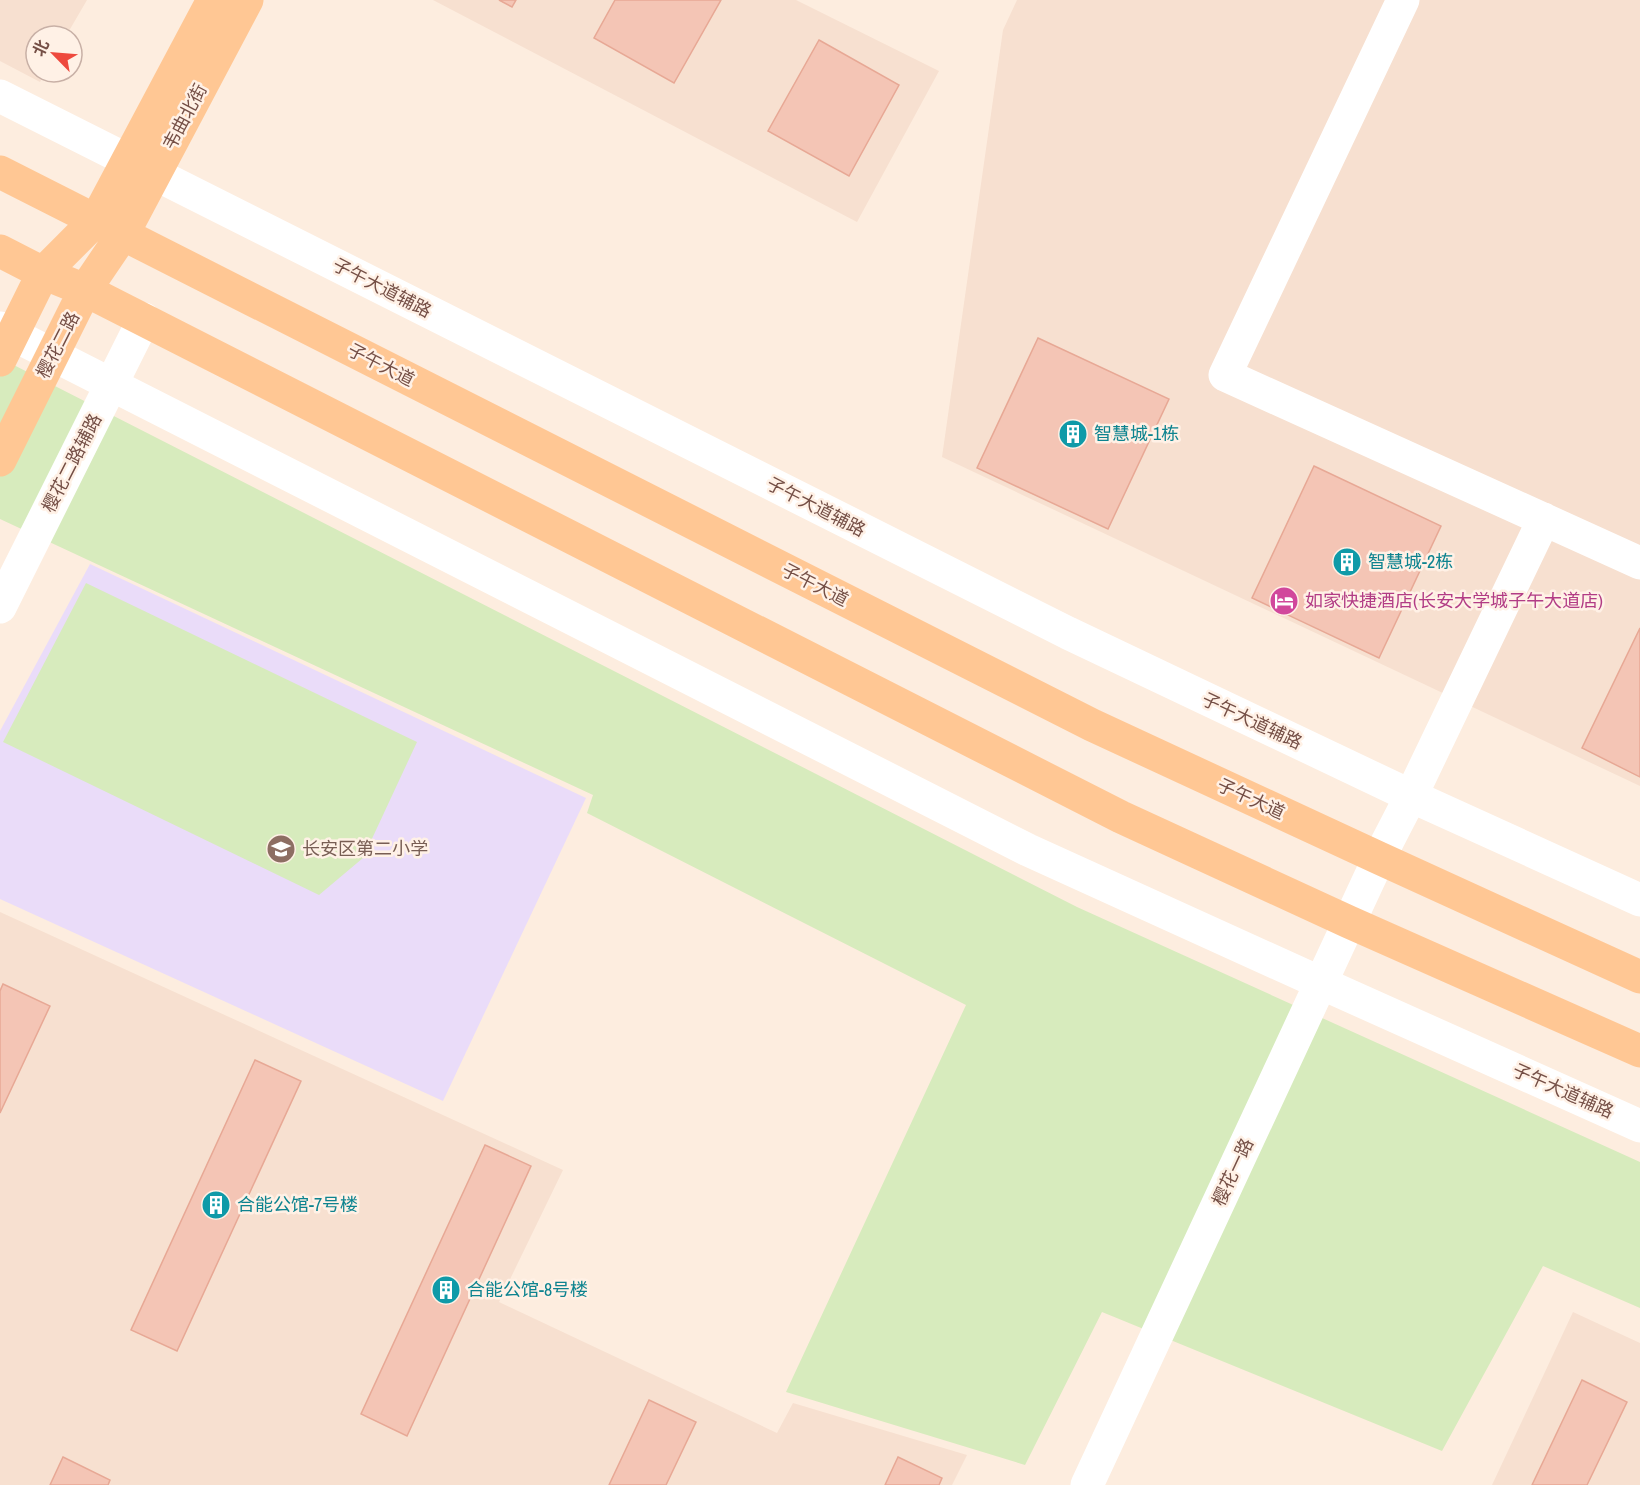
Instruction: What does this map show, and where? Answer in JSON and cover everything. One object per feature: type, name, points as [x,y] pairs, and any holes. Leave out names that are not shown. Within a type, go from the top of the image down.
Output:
[{"type":"main road","name":"韦曲北街","points":[[141,167],[213,0]]},
{"type":"main road","name":"韦曲北街","points":[[109,227],[141,167],[247,0]]},
{"type":"main road","name":"子午大道","points":[[0,172],[1092,725],[1640,977]]},
{"type":"main road","points":[[4,341],[43,273],[109,227]]},
{"type":"main road","name":"樱花二路","points":[[0,460],[86,290],[109,227]]},
{"type":"main road","points":[[0,251],[144,319],[1121,817],[1349,922],[1640,1051]]},
{"type":"street","points":[[1403,0],[1225,375],[1640,563]]},
{"type":"street","name":"子午大道辅路","points":[[0,96],[1068,633],[1411,796],[1640,900]]},
{"type":"street","name":"樱花二路辅路","points":[[0,607],[144,319]]},
{"type":"street","name":"子午大道辅路","points":[[4,341],[53,355],[1028,850],[1640,1126]]},
{"type":"street","name":"樱花一路","points":[[1087,1485],[1379,858],[1544,519]]},
{"type":"shaded area","points":[[0,0],[87,0],[73,24],[24,24],[24,74],[0,61]]},
{"type":"shaded area","points":[[433,0],[796,0],[939,71],[857,222]]},
{"type":"shaded area","points":[[1017,0],[1640,0],[1640,786],[942,457],[1003,30]]},
{"type":"shaded area","name":"长安区第二小学","points":[[90,564],[586,798],[443,1101],[0,899],[0,731]]},
{"type":"shaded area","points":[[0,912],[563,1170],[499,1302],[777,1433],[793,1403],[967,1455],[952,1485],[0,1485]]},
{"type":"shaded area","points":[[1573,1312],[1640,1343],[1640,1485],[1492,1485]]},
{"type":"green space","points":[[0,358],[1077,907],[1640,1162],[1640,1308],[1543,1266],[1442,1451],[1102,1312],[1025,1465],[786,1392],[966,1005],[587,813],[593,795],[0,519]]},
{"type":"green space","points":[[86,583],[417,742],[363,858],[319,895],[3,742]]},
{"type":"building","points":[[499,0],[516,0],[512,7]]},
{"type":"building","points":[[615,0],[721,0],[674,83],[594,38]]},
{"type":"building","points":[[819,40],[899,85],[849,176],[768,131]]},
{"type":"building","name":"智慧城-1栋","points":[[1038,338],[1169,399],[1108,529],[977,468]]},
{"type":"building","name":"智慧城-2栋","points":[[1314,466],[1441,526],[1379,658],[1252,598]]},
{"type":"building","points":[[1640,628],[1640,777],[1582,748]]},
{"type":"building","points":[[3,984],[50,1006],[0,1113],[0,991]]},
{"type":"building","name":"合能公馆-7号楼","points":[[255,1060],[301,1081],[177,1351],[131,1330]]},
{"type":"building","name":"合能公馆-8号楼","points":[[485,1145],[531,1166],[407,1436],[361,1414]]},
{"type":"building","points":[[1582,1380],[1627,1402],[1587,1485],[1532,1485]]},
{"type":"building","points":[[649,1400],[696,1422],[666,1485],[609,1485]]},
{"type":"building","points":[[63,1457],[110,1480],[108,1485],[50,1485]]},
{"type":"building","points":[[898,1457],[942,1478],[939,1485],[885,1485]]},
{"type":"place","name":"智慧城-1栋","points":[[1073,434]]},
{"type":"place","name":"智慧城-2栋","points":[[1347,562]]},
{"type":"place","name":"如家快捷酒店(长安大学城子午大道店)","points":[[1284,601]]},
{"type":"place","name":"长安区第二小学","points":[[281,849]]},
{"type":"place","name":"合能公馆-7号楼","points":[[216,1205]]},
{"type":"place","name":"合能公馆-8号楼","points":[[446,1290]]}]
